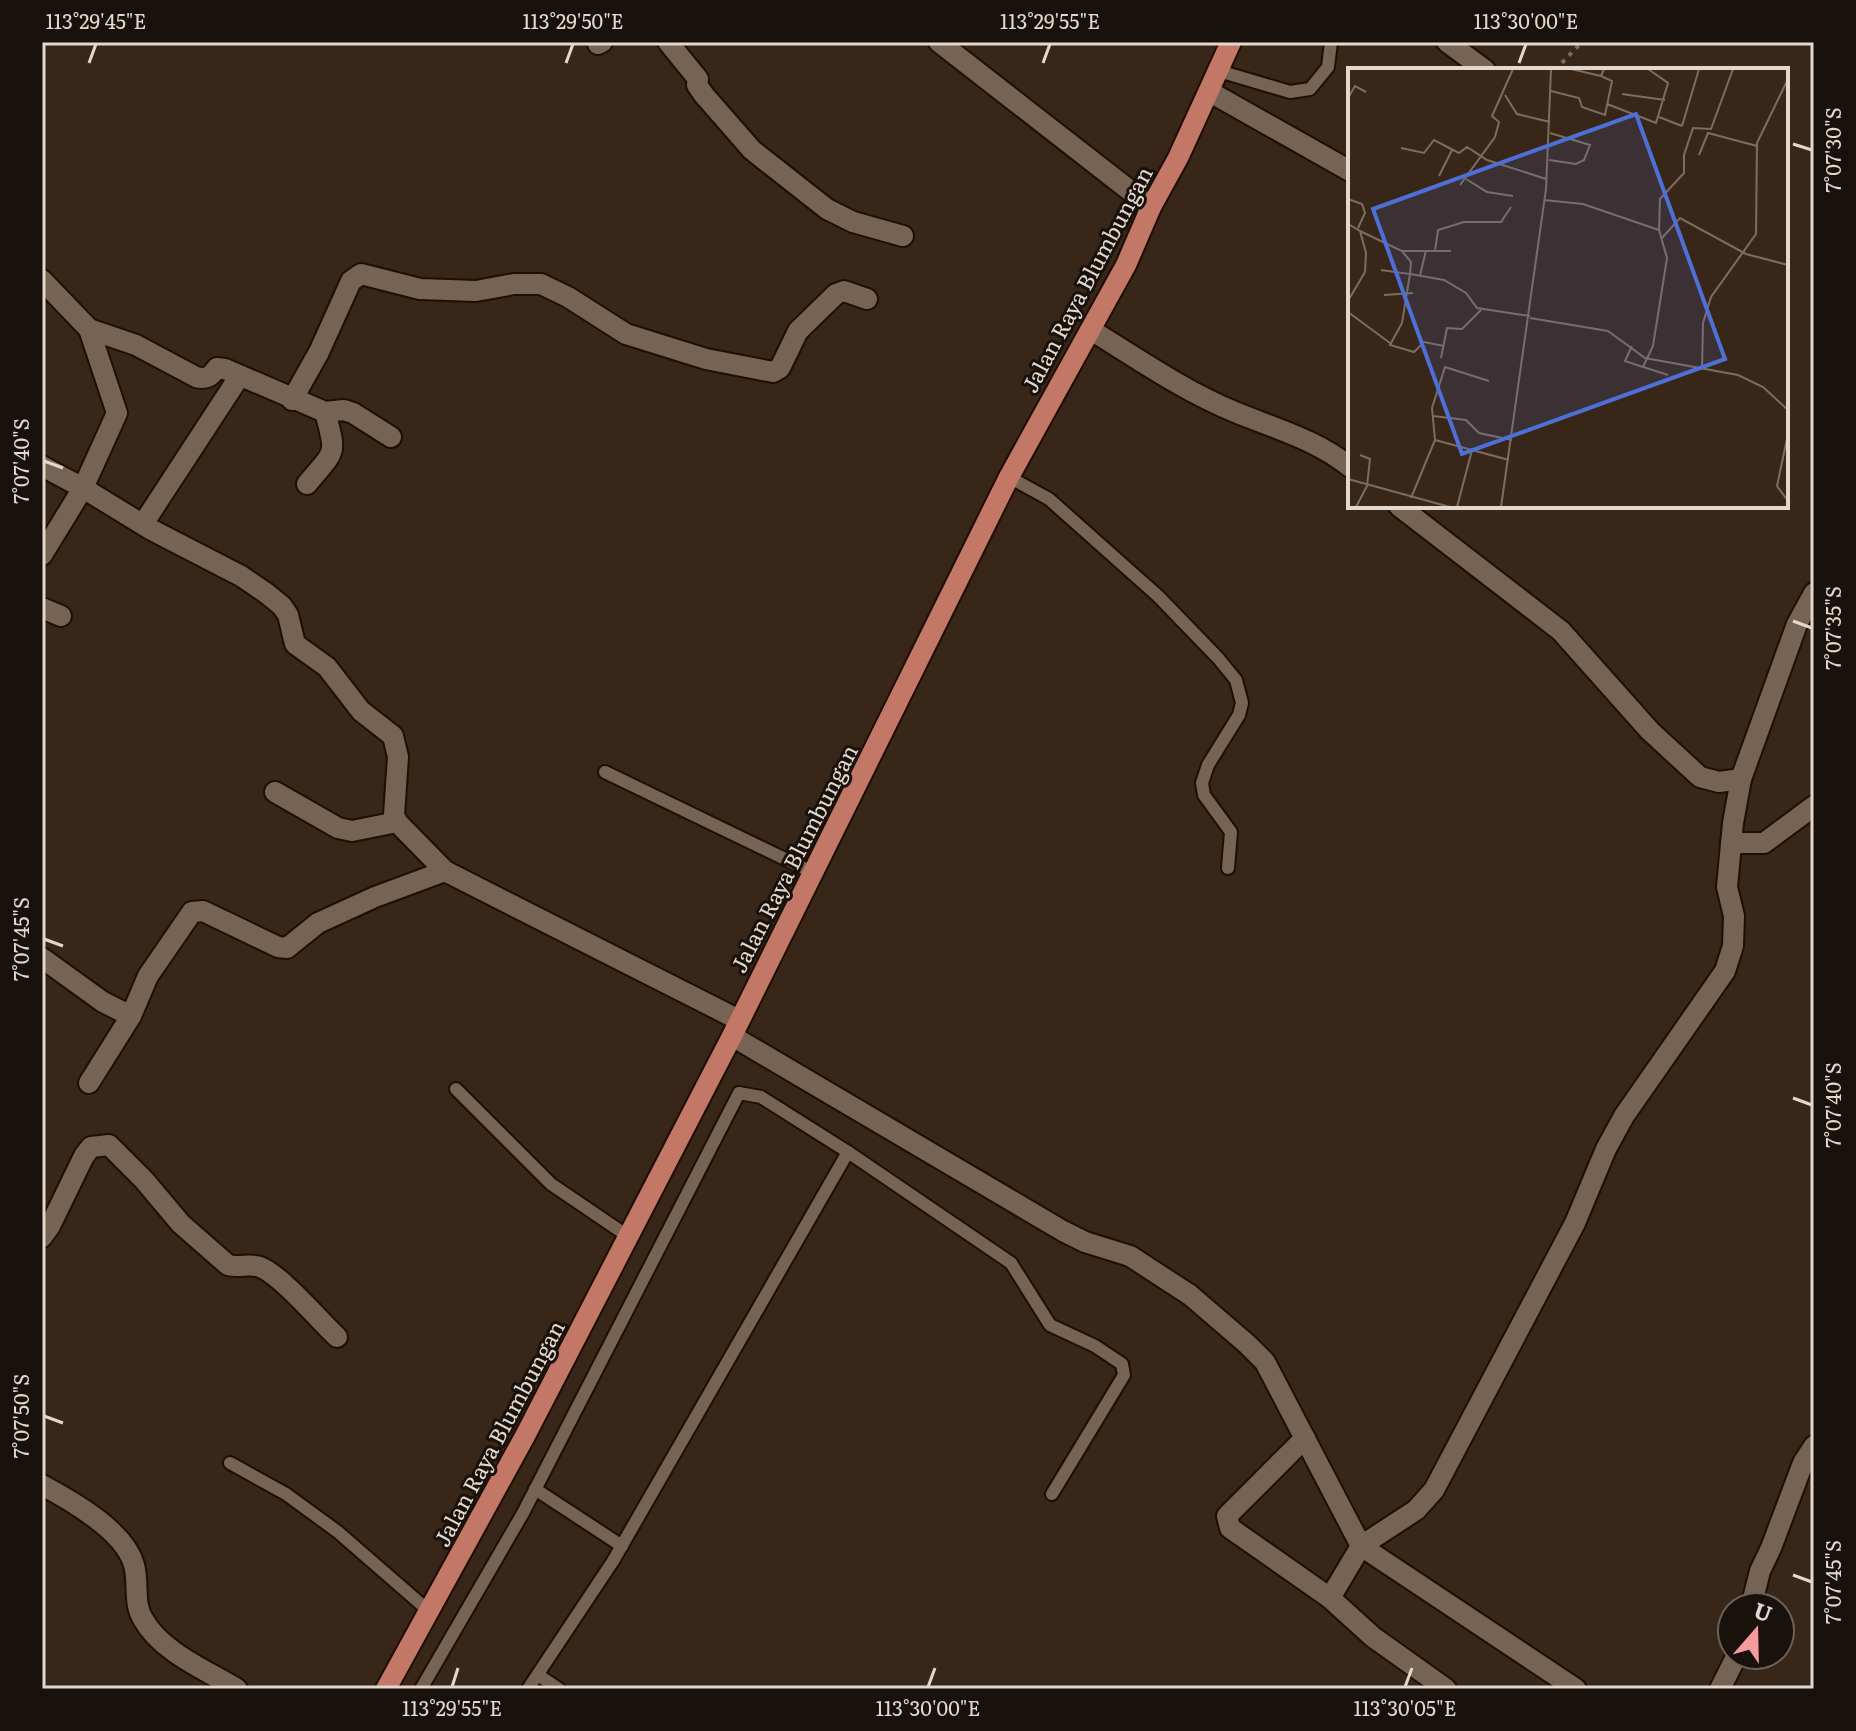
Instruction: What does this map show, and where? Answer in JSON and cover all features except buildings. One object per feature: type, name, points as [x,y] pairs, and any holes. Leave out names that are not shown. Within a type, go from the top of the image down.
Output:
[{"type":"main road","name":"Jalan Raya Blumbungan","points":[[386,1689],[629,1237],[1009,477],[1126,265],[1231,42]]},
{"type":"street","points":[[668,42],[698,79],[697,85],[704,95],[752,150],[827,209],[853,222],[903,236]]},
{"type":"street","points":[[939,42],[1151,207]]},
{"type":"street","points":[[1447,42],[1482,68]]},
{"type":"street","points":[[1210,92],[1348,170]]},
{"type":"street","points":[[292,400],[319,352],[351,281],[361,274],[420,289],[476,291],[514,284],[541,284],[568,297],[626,334],[706,359],[773,372],[780,368],[798,331],[836,294],[844,291],[867,299]]},
{"type":"street","points":[[42,280],[89,329],[117,413],[83,488],[42,555]]},
{"type":"street","points":[[89,329],[136,345],[196,377],[209,377],[217,368],[325,412],[344,410],[353,413],[391,437]]},
{"type":"street","points":[[1091,330],[1182,386],[1234,412],[1295,433],[1321,446],[1348,466]]},
{"type":"street","points":[[143,524],[239,377]]},
{"type":"street","points":[[307,484],[333,452],[334,443],[325,412]]},
{"type":"street","points":[[42,466],[241,576],[282,606],[288,615],[295,644],[318,659],[338,679],[361,711],[393,736],[398,757],[394,809],[397,822],[445,871],[736,1028],[1063,1231],[1085,1242],[1130,1256],[1190,1295],[1265,1362],[1361,1546],[1576,1689]]},
{"type":"street","points":[[1402,508],[1561,631],[1650,731],[1700,777],[1719,782],[1741,779]]},
{"type":"street","points":[[1330,1598],[1361,1546],[1426,1502],[1434,1490],[1575,1223],[1606,1149],[1624,1116],[1725,971],[1733,946],[1734,916],[1727,887],[1741,779],[1797,624],[1814,593]]},
{"type":"street","points":[[275,792],[338,828],[352,831],[397,822]]},
{"type":"street","points":[[1731,843],[1764,843],[1814,806]]},
{"type":"street","points":[[89,1083],[131,1016],[148,976],[192,912],[203,911],[278,947],[287,948],[318,923],[375,897],[445,871]]},
{"type":"street","points":[[42,958],[103,1002],[131,1016]]},
{"type":"street","points":[[42,1237],[84,1156],[91,1147],[109,1145],[181,1224],[228,1265],[260,1267],[271,1274],[337,1337]]},
{"type":"street","points":[[1305,1438],[1227,1516],[1230,1528],[1330,1598],[1373,1637],[1446,1689]]},
{"type":"street","points":[[1755,1591],[1803,1463],[1814,1446]]},
{"type":"street","points":[[42,1485],[68,1499],[124,1544],[134,1563],[141,1618],[156,1637],[237,1689]]},
{"type":"street","points":[[1720,1689],[1729,1671]]},
{"type":"lane","points":[[1219,71],[1290,92],[1310,89],[1328,67],[1331,42]]},
{"type":"lane","points":[[1009,477],[1049,499],[1158,596],[1236,680],[1242,703],[1239,715],[1208,765],[1202,783],[1204,795],[1231,832],[1228,868]]},
{"type":"lane","points":[[605,772],[812,872]]},
{"type":"lane","points":[[456,1089],[551,1184],[629,1237]]},
{"type":"lane","points":[[421,1689],[535,1489],[739,1093],[761,1097],[1011,1263],[1050,1325],[1095,1346],[1122,1364],[1124,1375],[1052,1494]]},
{"type":"lane","points":[[528,1689],[622,1546],[848,1152]]},
{"type":"lane","points":[[230,1463],[286,1494],[338,1532],[430,1612]]},
{"type":"lane","points":[[535,1489],[622,1546]]},
{"type":"lane","points":[[538,1675],[559,1689]]},
{"type":"path","points":[[1557,68],[1582,42]]}]
